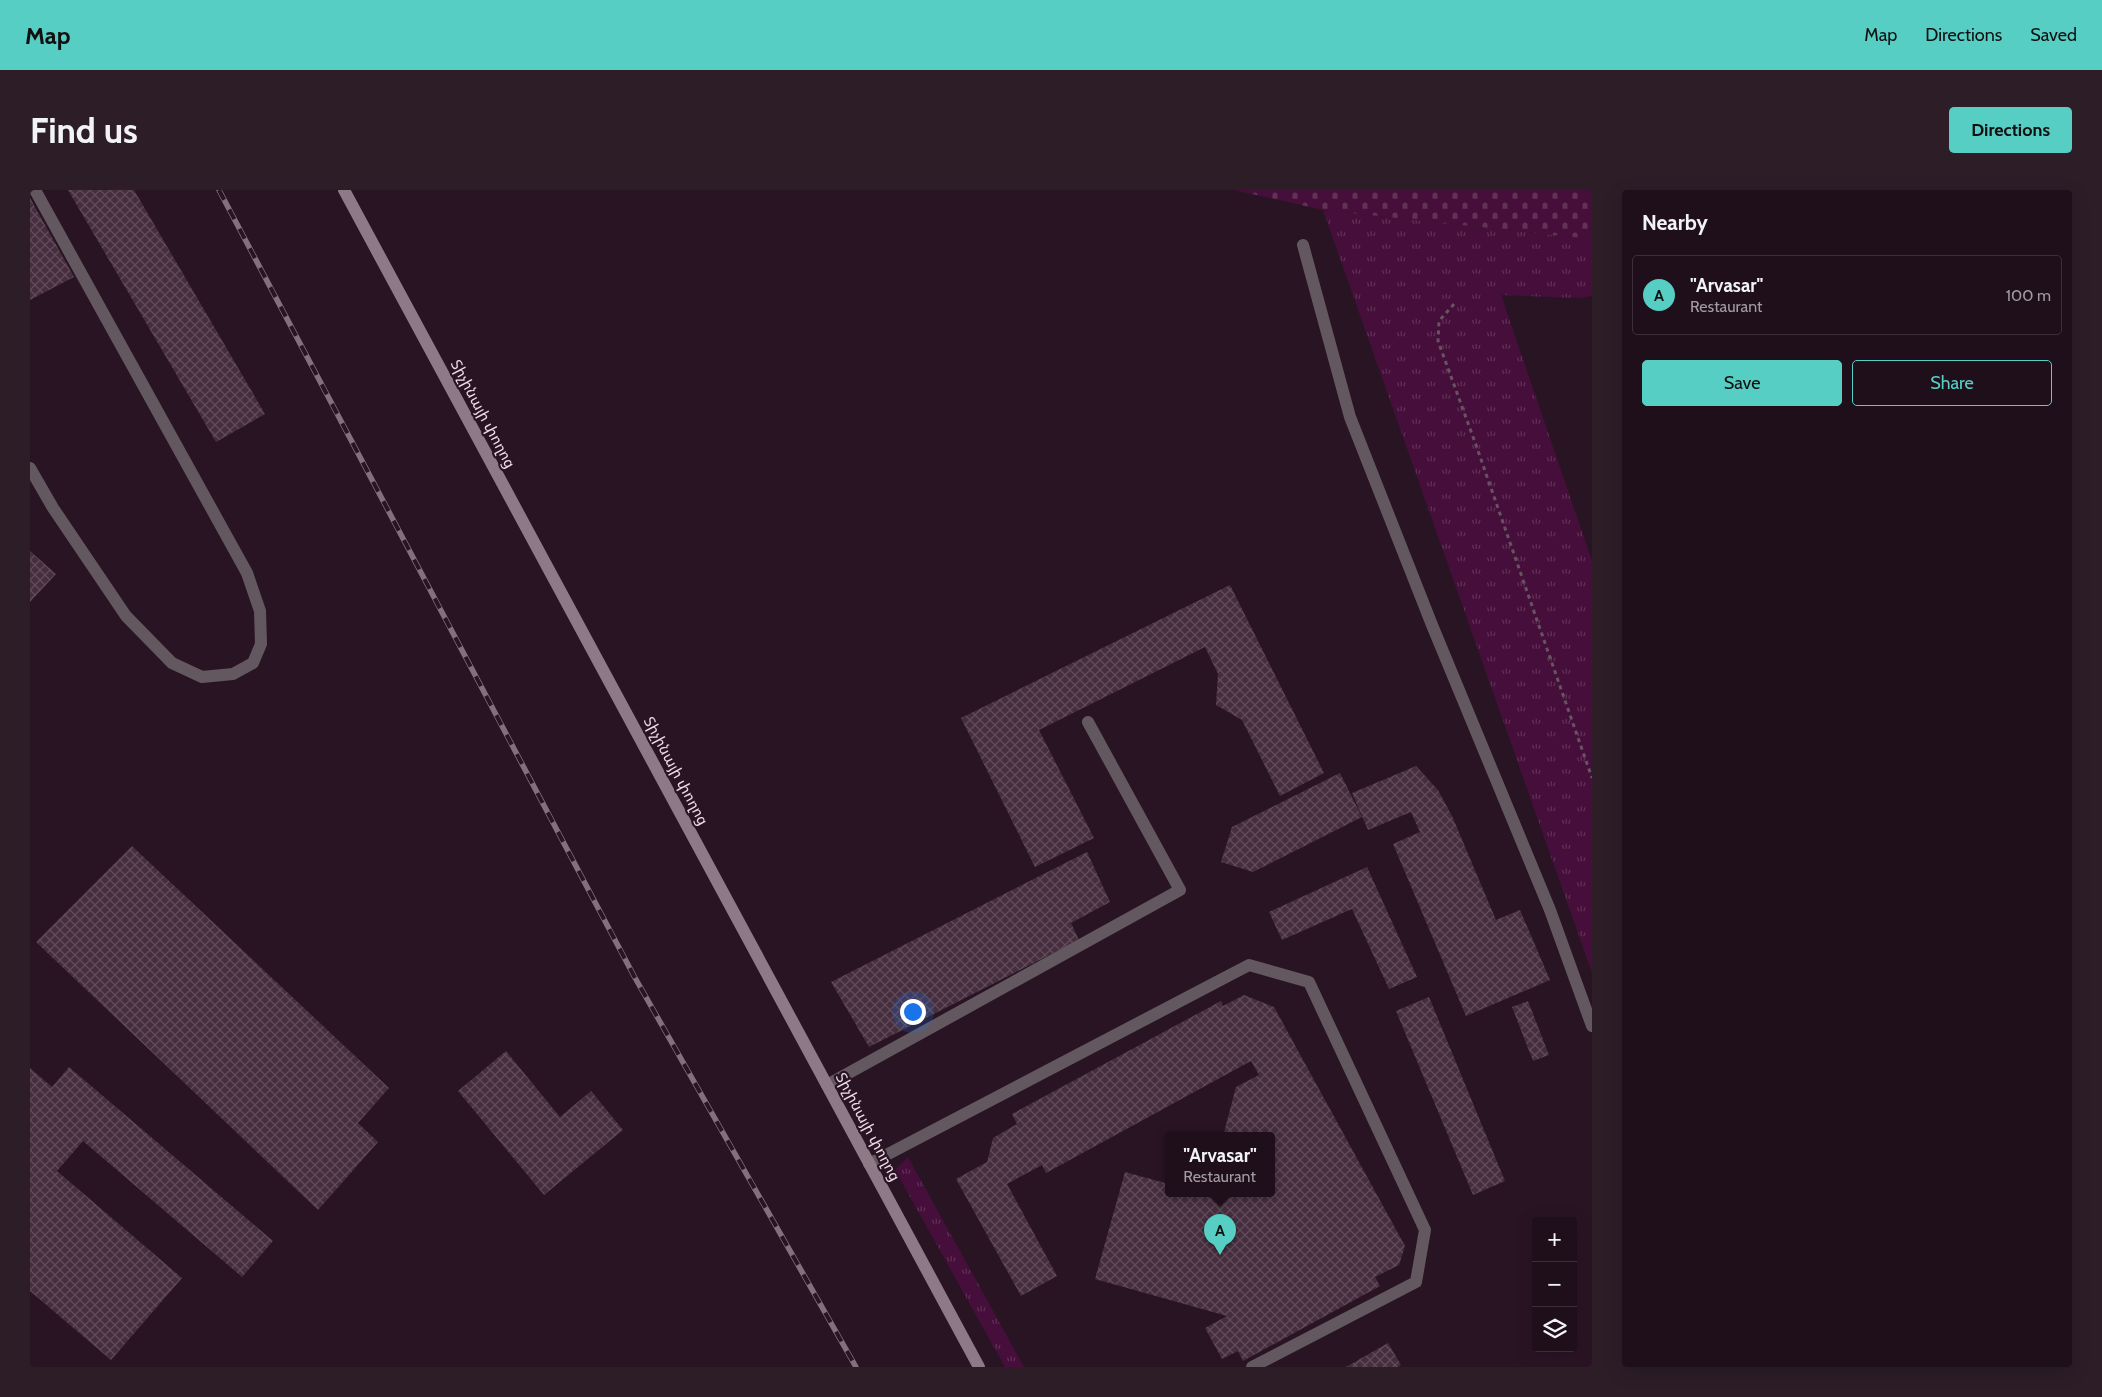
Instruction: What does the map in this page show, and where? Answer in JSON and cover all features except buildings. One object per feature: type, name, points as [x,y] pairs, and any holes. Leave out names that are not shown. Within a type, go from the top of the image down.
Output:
[{"type":"street","name":"Տիչինայի փողոց","points":[[344,190],[979,1367]]},
{"type":"lane","points":[[30,468],[53,508],[126,616],[172,663],[202,677],[234,674],[254,663],[261,644],[260,611],[248,573],[35,190]]},
{"type":"lane","points":[[1303,244],[1350,417],[1432,625],[1550,910],[1592,1026]]},
{"type":"lane","points":[[827,1086],[1180,890],[1088,722]]},
{"type":"lane","points":[[869,1164],[1249,965],[1309,982],[1425,1230],[1416,1282],[1252,1367]]},
{"type":"path","points":[[1454,304],[1439,321],[1438,341],[1592,778]]},
{"type":"green space","points":[[1234,190],[1592,190],[1592,239],[1323,210]]},
{"type":"green space","points":[[1323,210],[1592,239],[1592,296],[1579,298],[1501,295],[1592,561],[1592,973]]},
{"type":"green space","points":[[908,1157],[1024,1367],[1005,1367],[895,1170]]},
{"type":"railway","points":[[219,190],[634,976],[856,1367]]},
{"type":"place","name":"\"Arvasar\"","points":[[1220,1255]]}]
